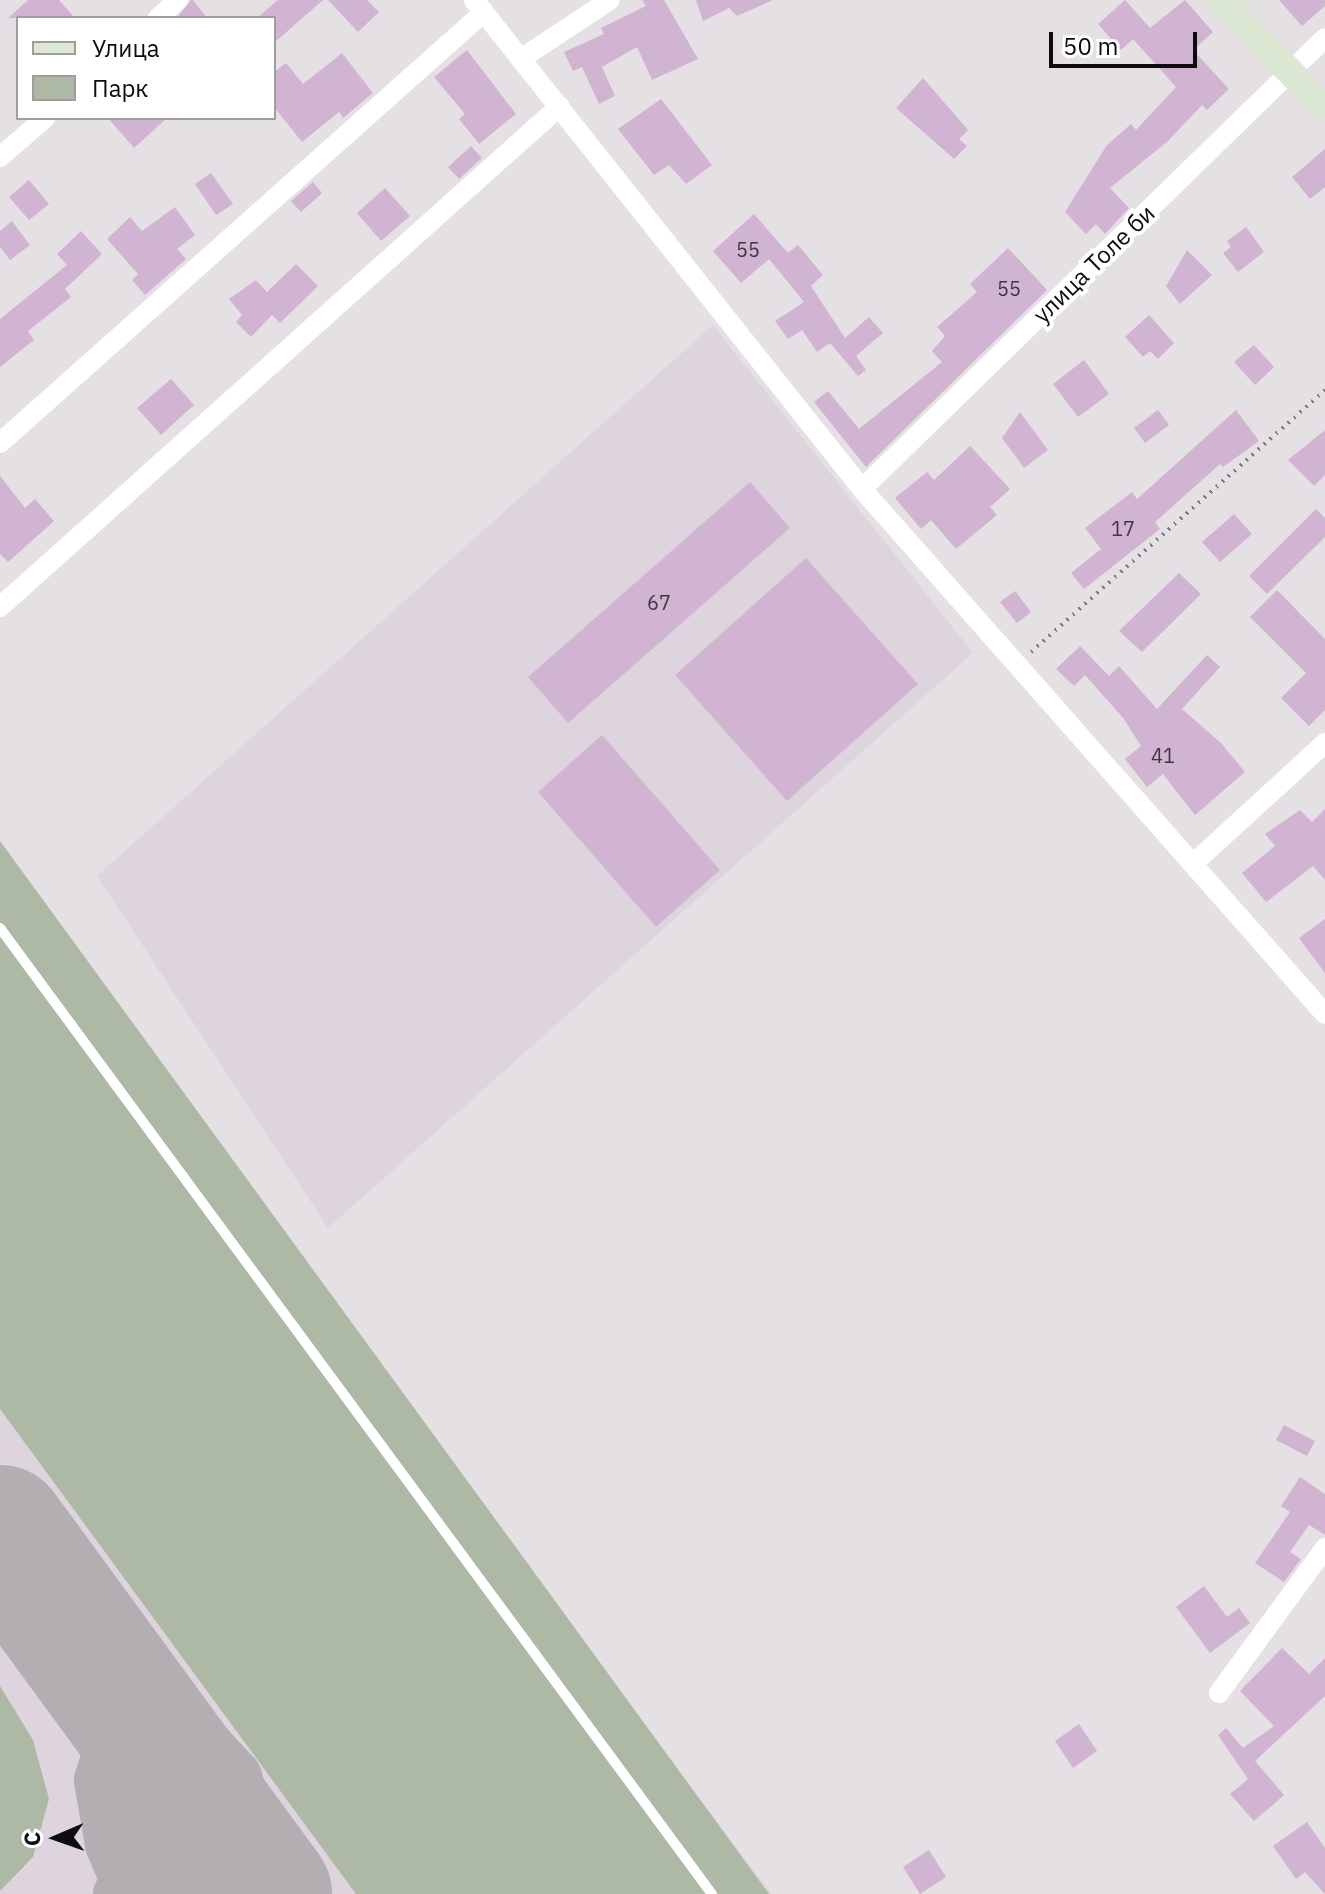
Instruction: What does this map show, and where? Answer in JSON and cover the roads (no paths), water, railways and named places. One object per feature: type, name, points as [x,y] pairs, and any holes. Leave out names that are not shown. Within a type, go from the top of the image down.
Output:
[{"type":"street","points":[[160,16],[178,0]]},
{"type":"street","points":[[522,58],[610,0]]},
{"type":"street","points":[[1221,0],[1325,108]]},
{"type":"street","points":[[0,443],[479,6],[862,489],[1325,1014]]},
{"type":"street","name":"улица Толе би","points":[[862,489],[1325,38]]},
{"type":"street","points":[[0,607],[560,106]]},
{"type":"street","points":[[0,157],[43,120]]},
{"type":"street","points":[[1194,863],[1325,743]]},
{"type":"street","points":[[1219,1693],[1322,1561]]},
{"type":"lane","points":[[0,928],[712,1894]]}]
